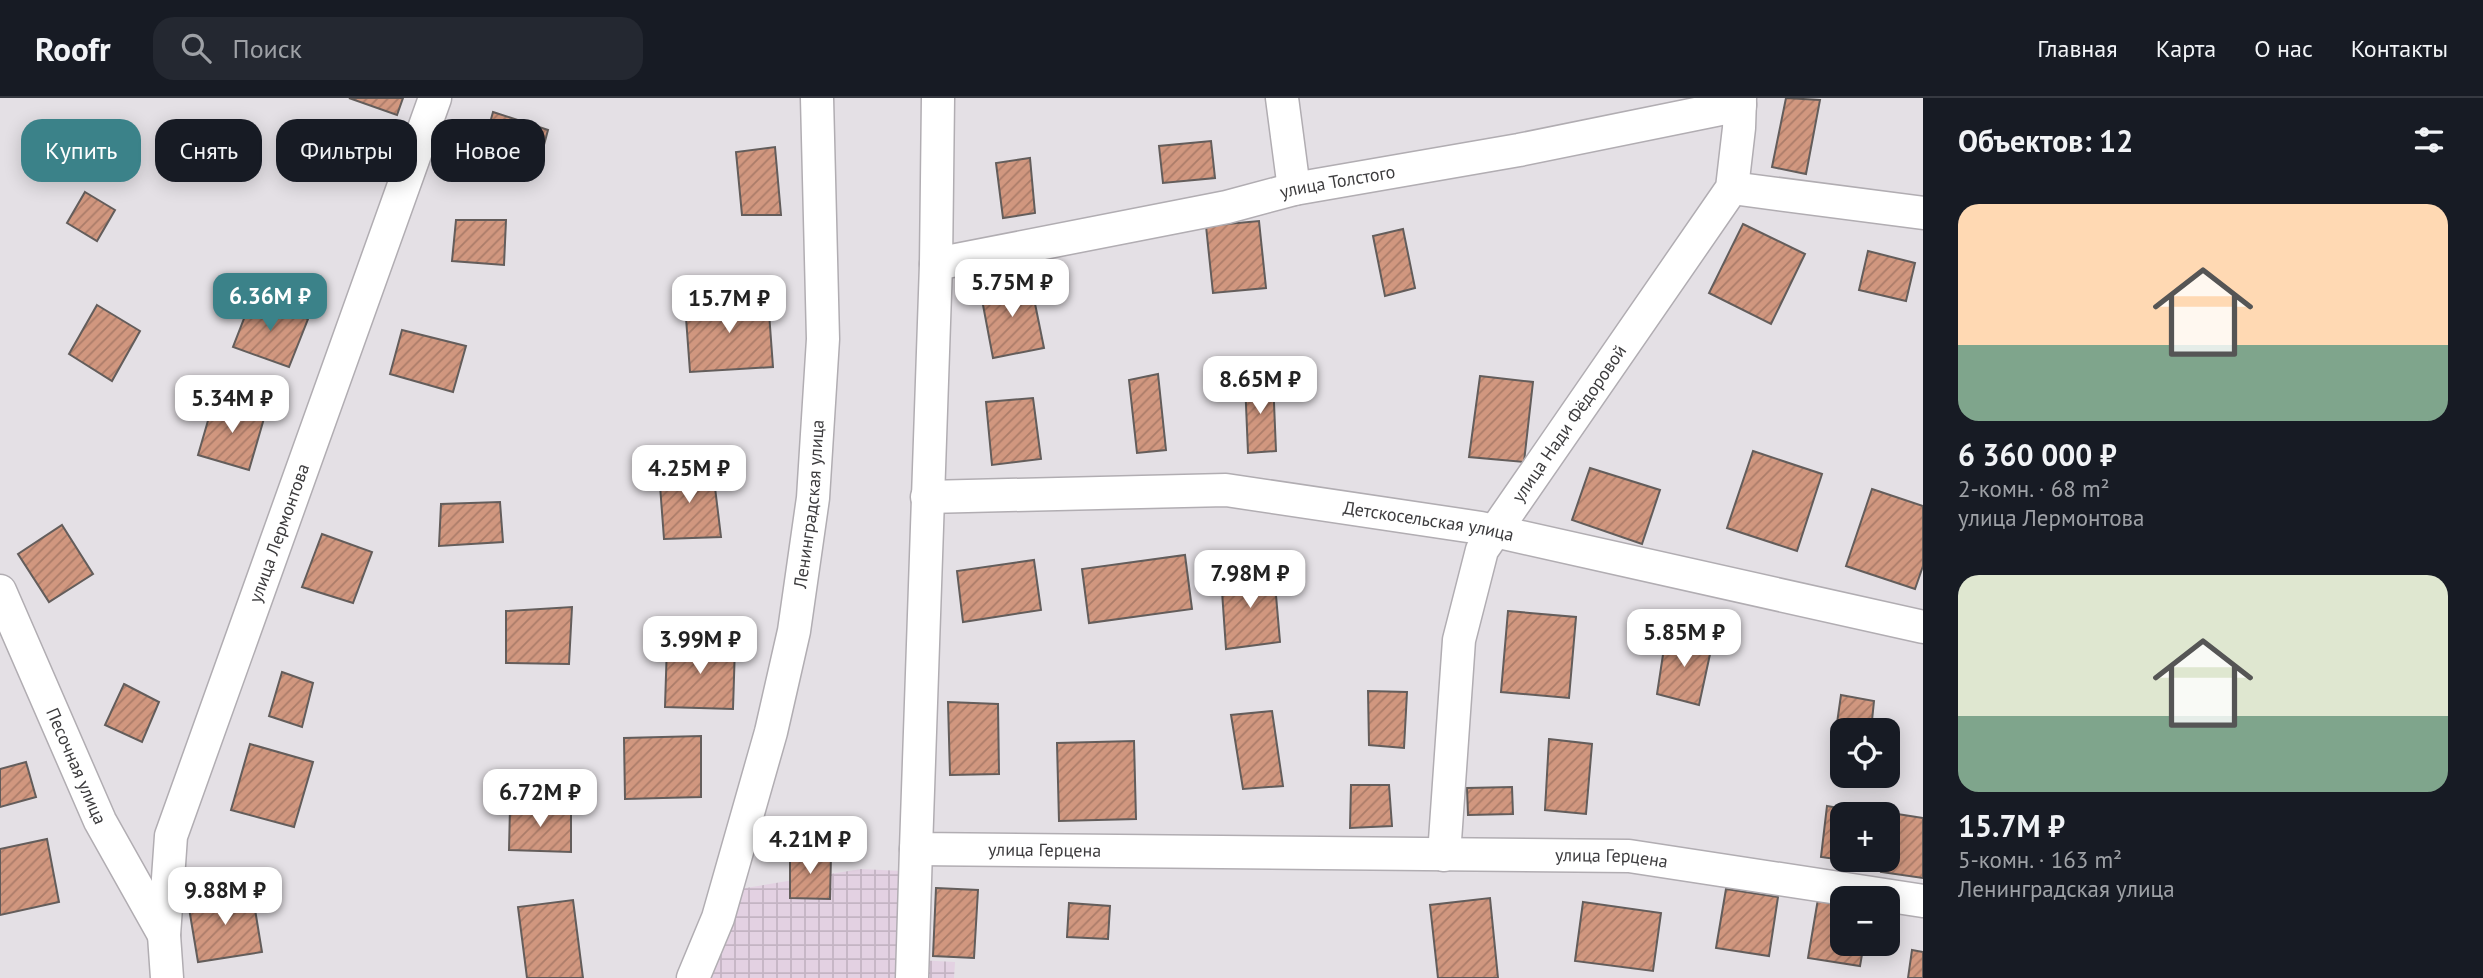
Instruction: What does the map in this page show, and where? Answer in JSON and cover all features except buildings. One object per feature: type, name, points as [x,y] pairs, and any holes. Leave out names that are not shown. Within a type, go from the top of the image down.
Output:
[{"type":"street","name":"улица Лермонтова","points":[[167,978],[164,934],[171,836],[435,98]]},
{"type":"street","name":"Ленинградская улица","points":[[693,978],[718,918],[771,732],[794,631],[813,498],[823,340],[817,98]]},
{"type":"street","points":[[912,978],[936,264],[938,98]]},
{"type":"street","points":[[1282,98],[1294,189]]},
{"type":"street","name":"улица Толстого","points":[[936,264],[1227,207],[1294,189],[1519,150],[1740,102]]},
{"type":"street","name":"улица Нади Фёдоровой","points":[[1444,855],[1459,640],[1482,550],[1732,188],[1740,128],[1740,102]]},
{"type":"street","points":[[1732,188],[1923,213]]},
{"type":"street","name":"Детскосельская улица","points":[[927,497],[1226,490],[1494,531],[1923,627]]},
{"type":"street","name":"Песочная улица","points":[[0,591],[100,821],[164,934]]},
{"type":"street","name":"улица Герцена","points":[[916,849],[1629,856],[1923,901]]},
{"type":"shaded area","points":[[861,869],[922,872],[917,960],[955,962],[954,978],[703,978],[740,889]]}]
